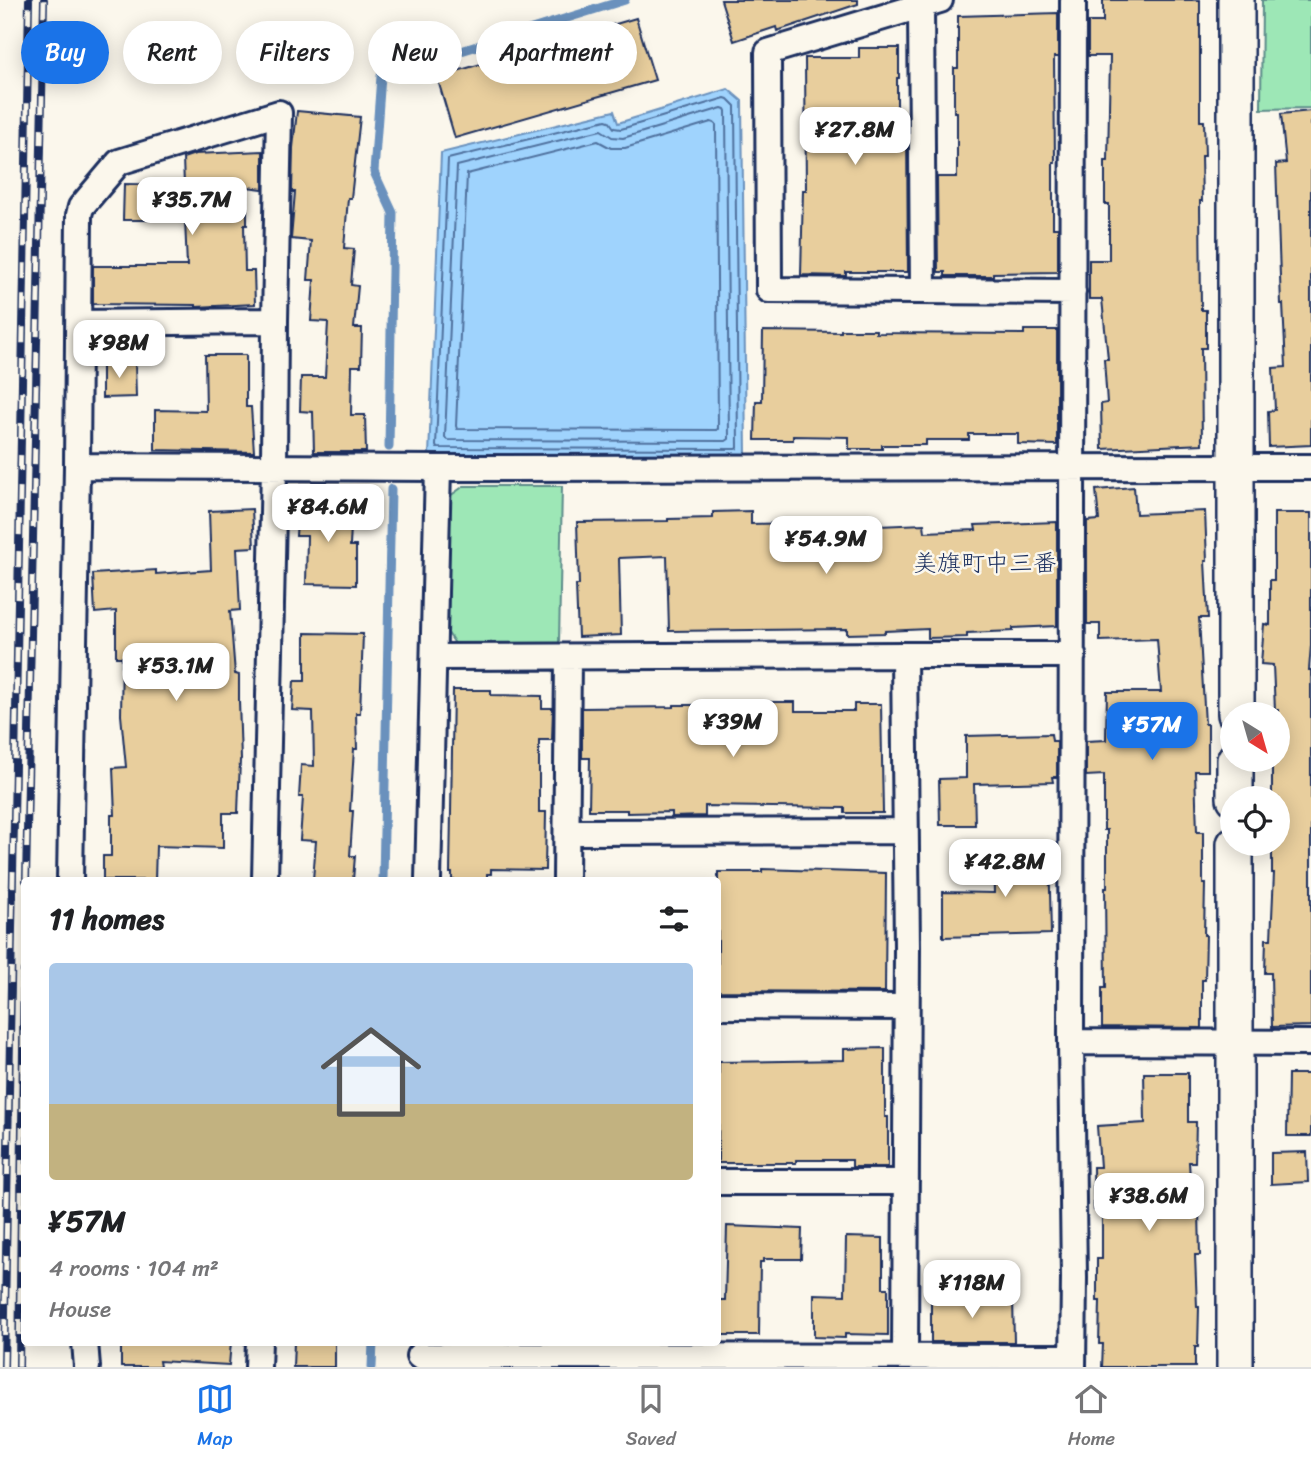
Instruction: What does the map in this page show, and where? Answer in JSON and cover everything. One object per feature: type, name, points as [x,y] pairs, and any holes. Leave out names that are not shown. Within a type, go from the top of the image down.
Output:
[{"type":"street","points":[[419,1355],[568,1349],[1073,1362],[1073,0]]},
{"type":"street","points":[[1236,0],[1236,702]]},
{"type":"street","points":[[923,290],[930,3],[768,52],[769,290],[1073,292]]},
{"type":"street","points":[[70,877],[81,207],[119,162],[279,113],[265,877]]},
{"type":"street","points":[[79,323],[275,321]]},
{"type":"street","points":[[77,466],[1311,467]]},
{"type":"street","points":[[429,877],[438,468]]},
{"type":"street","points":[[904,655],[907,947],[905,1356]]},
{"type":"street","points":[[434,657],[1073,656]]},
{"type":"street","points":[[566,877],[568,658]]},
{"type":"street","points":[[567,832],[905,831]]},
{"type":"street","points":[[1235,856],[1235,1367]]},
{"type":"street","points":[[721,1006],[906,1007]]},
{"type":"street","points":[[1072,1042],[1311,1043]]},
{"type":"street","points":[[721,1182],[906,1182]]},
{"type":"street","points":[[85,1346],[86,1367]]},
{"type":"street","points":[[258,1346],[258,1367]]},
{"type":"green space","points":[[1262,0],[1311,0],[1311,108],[1261,109]]},
{"type":"green space","points":[[464,486],[562,486],[559,643],[456,645],[448,633],[450,496]]},
{"type":"water","points":[[728,89],[742,101],[746,456],[429,456],[441,153],[614,111],[618,123]]},
{"type":"building","points":[[721,0],[858,0],[858,4],[777,31],[776,27],[734,41]]},
{"type":"building","points":[[1103,0],[1200,0],[1200,121],[1204,121],[1205,156],[1201,156],[1201,310],[1206,310],[1206,348],[1201,348],[1202,444],[1102,449],[1101,404],[1107,403],[1104,359],[1108,359],[1102,299],[1089,299],[1089,260],[1109,260],[1109,204],[1105,204],[1105,161],[1108,161],[1110,56],[1088,56],[1088,22],[1103,22]]},
{"type":"building","points":[[1058,13],[1058,57],[1054,57],[1053,228],[1058,228],[1058,272],[945,276],[945,272],[938,272],[937,177],[957,177],[954,68],[958,68],[958,16]]},
{"type":"building","points":[[637,21],[655,80],[455,138],[439,84],[462,84],[462,70],[476,65],[476,84],[637,84]]},
{"type":"building","points":[[859,48],[899,48],[897,127],[907,127],[908,272],[846,272],[846,276],[801,275],[803,190],[806,190],[805,58],[859,58]]},
{"type":"building","points":[[297,111],[360,117],[344,248],[354,249],[351,285],[358,286],[354,328],[362,328],[361,366],[352,366],[351,415],[365,415],[366,452],[314,452],[313,412],[300,411],[301,377],[325,377],[328,322],[311,321],[314,280],[308,280],[311,241],[291,239],[295,192],[292,192],[293,148]]},
{"type":"building","points":[[1311,111],[1311,445],[1269,447],[1268,411],[1275,410],[1273,368],[1286,367],[1276,164],[1286,163],[1281,114]]},
{"type":"building","points":[[263,151],[263,189],[247,187],[247,225],[244,225],[245,271],[254,271],[255,304],[196,307],[93,304],[93,266],[187,266],[185,220],[123,220],[124,184],[184,185],[183,158],[195,154]]},
{"type":"building","points":[[876,330],[876,333],[1024,334],[1024,330],[1057,330],[1057,445],[1018,444],[1018,434],[969,434],[969,440],[926,440],[926,445],[882,445],[882,449],[849,449],[849,437],[793,436],[793,440],[755,440],[756,401],[762,401],[763,331]]},
{"type":"building","points":[[205,355],[246,355],[246,407],[251,407],[254,452],[155,450],[155,410],[206,411]]},
{"type":"building","points":[[135,362],[136,397],[102,398],[102,363]]},
{"type":"building","points":[[1134,487],[1136,514],[1205,511],[1208,618],[1199,618],[1205,724],[1208,724],[1208,771],[1195,771],[1197,832],[1203,832],[1205,884],[1202,1028],[1102,1027],[1102,988],[1106,988],[1107,888],[1104,775],[1086,776],[1086,741],[1106,740],[1107,692],[1161,692],[1157,639],[1100,641],[1100,624],[1087,624],[1087,521],[1099,520],[1096,490]]},
{"type":"building","points":[[298,504],[352,507],[350,546],[356,546],[356,585],[306,584],[307,536],[296,536]]},
{"type":"building","points":[[252,509],[254,547],[237,548],[240,610],[230,611],[235,674],[239,675],[241,759],[238,813],[223,813],[223,848],[156,846],[155,877],[103,877],[103,856],[111,856],[111,815],[115,815],[113,768],[126,767],[121,715],[122,657],[116,657],[116,611],[95,613],[93,574],[156,570],[156,574],[211,570],[209,511]]},
{"type":"building","points":[[751,511],[751,524],[845,524],[844,521],[879,520],[879,526],[924,524],[925,532],[976,530],[975,525],[1057,522],[1057,626],[967,633],[967,637],[928,638],[928,629],[847,634],[847,629],[669,631],[667,556],[619,558],[621,635],[578,637],[577,522],[668,521],[713,518],[713,512]]},
{"type":"building","points":[[1274,513],[1311,513],[1311,1026],[1272,1027],[1271,973],[1265,973],[1266,939],[1271,939],[1274,873],[1272,856],[1290,856],[1290,786],[1272,786],[1272,772],[1290,772],[1290,702],[1275,702],[1273,665],[1261,664],[1264,624],[1270,625],[1270,580],[1274,580]]},
{"type":"building","points":[[305,633],[363,634],[360,713],[356,713],[357,749],[354,749],[350,811],[353,811],[350,856],[355,856],[353,877],[313,877],[316,841],[300,840],[303,797],[299,797],[301,765],[314,766],[313,711],[292,710],[294,681],[305,681]]},
{"type":"building","points":[[453,690],[491,690],[491,695],[542,696],[542,708],[553,708],[552,740],[539,740],[539,812],[546,812],[545,870],[491,869],[491,874],[487,874],[487,877],[452,877]]},
{"type":"building","points":[[762,702],[795,702],[795,711],[854,711],[854,704],[881,704],[883,813],[845,813],[845,808],[705,806],[705,816],[672,817],[672,812],[589,810],[590,758],[582,758],[582,708],[703,705],[703,716],[762,716]]},
{"type":"building","points":[[1051,734],[1052,741],[1057,741],[1057,777],[1052,777],[1053,782],[974,784],[975,825],[940,825],[939,779],[966,778],[966,736]]},
{"type":"building","points":[[1049,849],[1051,934],[943,937],[943,892],[994,893],[993,850]]},
{"type":"building","points":[[762,869],[886,873],[885,992],[721,991],[721,877],[718,877],[718,872],[762,872]]},
{"type":"building","points":[[885,1048],[888,1167],[852,1167],[852,1160],[721,1163],[721,1062],[844,1060],[844,1049]]},
{"type":"building","points":[[1144,1073],[1188,1073],[1188,1122],[1196,1122],[1195,1162],[1189,1162],[1192,1211],[1199,1211],[1200,1255],[1195,1255],[1199,1307],[1195,1367],[1102,1367],[1097,1259],[1102,1259],[1102,1210],[1094,1210],[1093,1167],[1100,1167],[1097,1126],[1145,1123]]},
{"type":"building","points":[[1288,1074],[1311,1074],[1311,1136],[1287,1136]]},
{"type":"building","points":[[1307,1152],[1308,1182],[1271,1184],[1271,1153]]},
{"type":"building","points":[[727,1226],[802,1229],[801,1259],[763,1259],[763,1262],[760,1262],[759,1335],[721,1335],[721,1300],[725,1300]]},
{"type":"building","points":[[846,1237],[883,1238],[883,1288],[888,1288],[888,1335],[845,1334],[845,1338],[814,1337],[814,1294],[845,1295]]},
{"type":"building","points":[[931,1298],[1013,1299],[1014,1342],[931,1342]]},
{"type":"building","points":[[121,1346],[231,1346],[229,1365],[159,1361],[160,1367],[121,1367]]},
{"type":"building","points":[[294,1346],[335,1346],[335,1367],[293,1367]]},
{"type":"waterway","points":[[389,447],[393,213],[374,172],[381,76],[625,0]]},
{"type":"waterway","points":[[383,877],[391,489]]},
{"type":"waterway","points":[[372,1367],[373,1346]]},
{"type":"railway","points":[[4,1367],[29,0]]},
{"type":"railway","points":[[26,877],[44,0]]},
{"type":"railway","points":[[19,1367],[21,1209]]},
{"type":"district","name":"美旗町中三番","points":[[985,563]]}]
